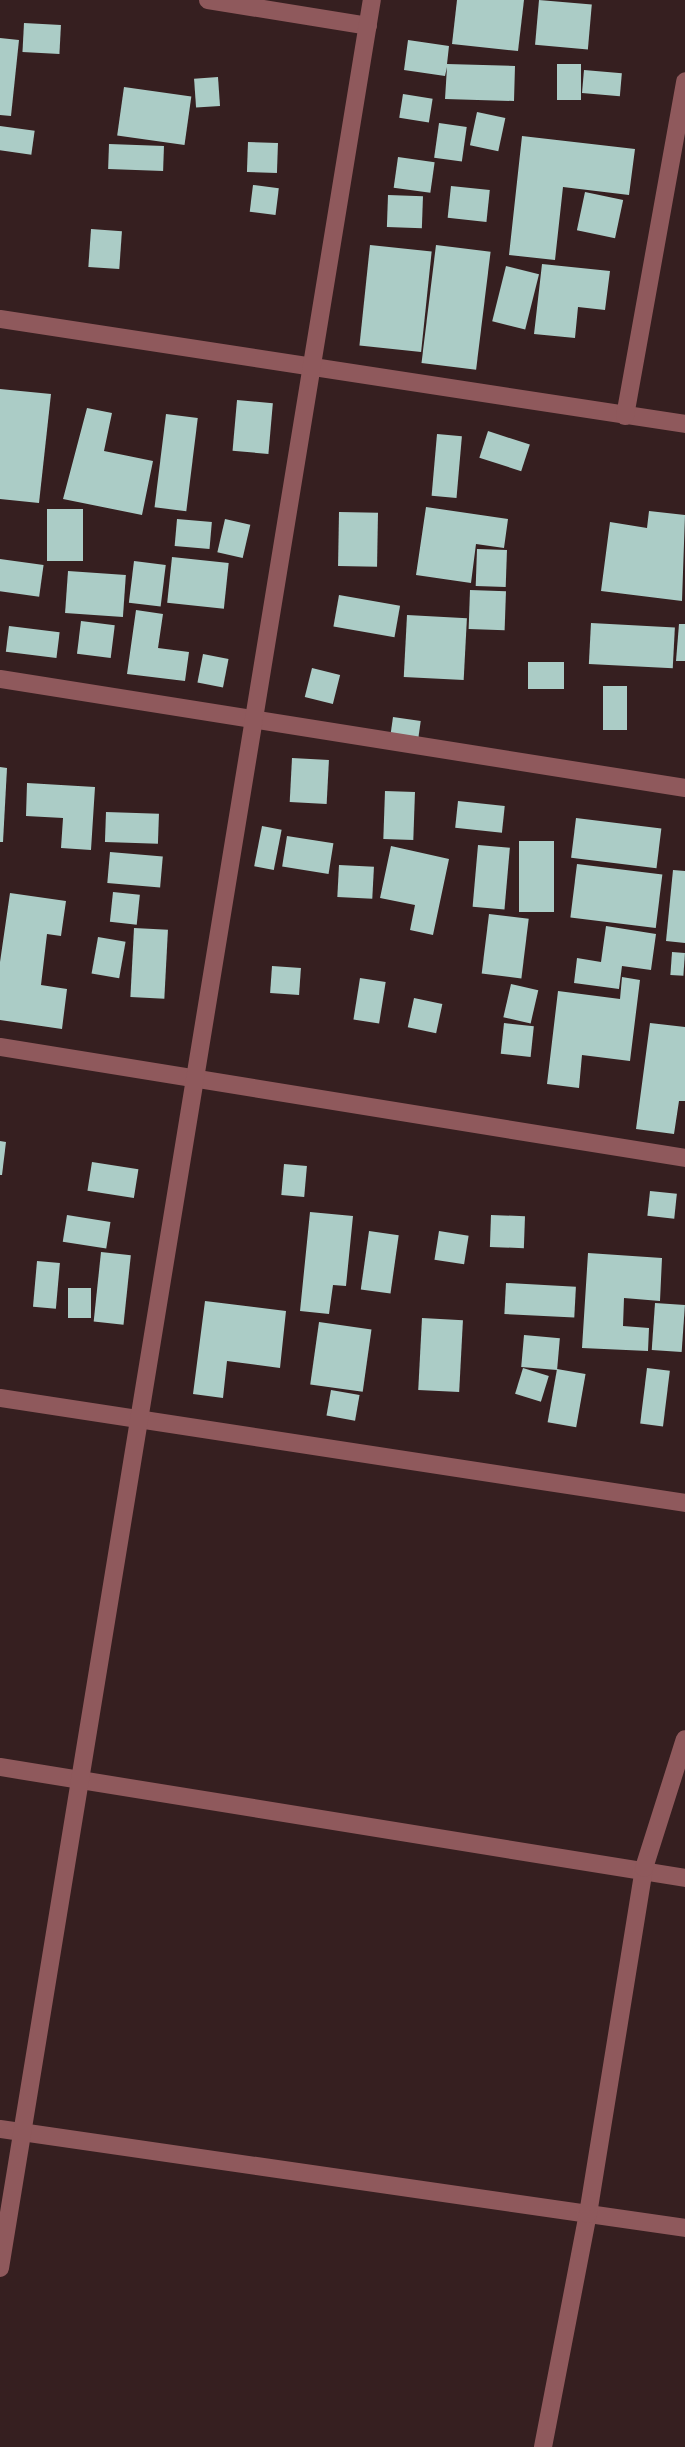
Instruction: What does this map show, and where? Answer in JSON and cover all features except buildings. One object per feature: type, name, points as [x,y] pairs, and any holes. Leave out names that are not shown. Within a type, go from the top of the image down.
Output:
[{"type":"street","points":[[208,0],[368,26]]},
{"type":"street","points":[[0,2269],[372,0]]},
{"type":"street","points":[[625,416],[685,80]]},
{"type":"street","points":[[0,319],[312,370],[685,424]]},
{"type":"street","points":[[0,679],[685,788]]},
{"type":"street","points":[[0,1047],[685,1158]]},
{"type":"street","points":[[0,1398],[685,1503]]},
{"type":"street","points":[[543,2447],[588,2214],[644,1868],[685,1740]]},
{"type":"street","points":[[0,1767],[644,1868],[685,1878]]},
{"type":"street","points":[[0,2129],[685,2228]]}]
